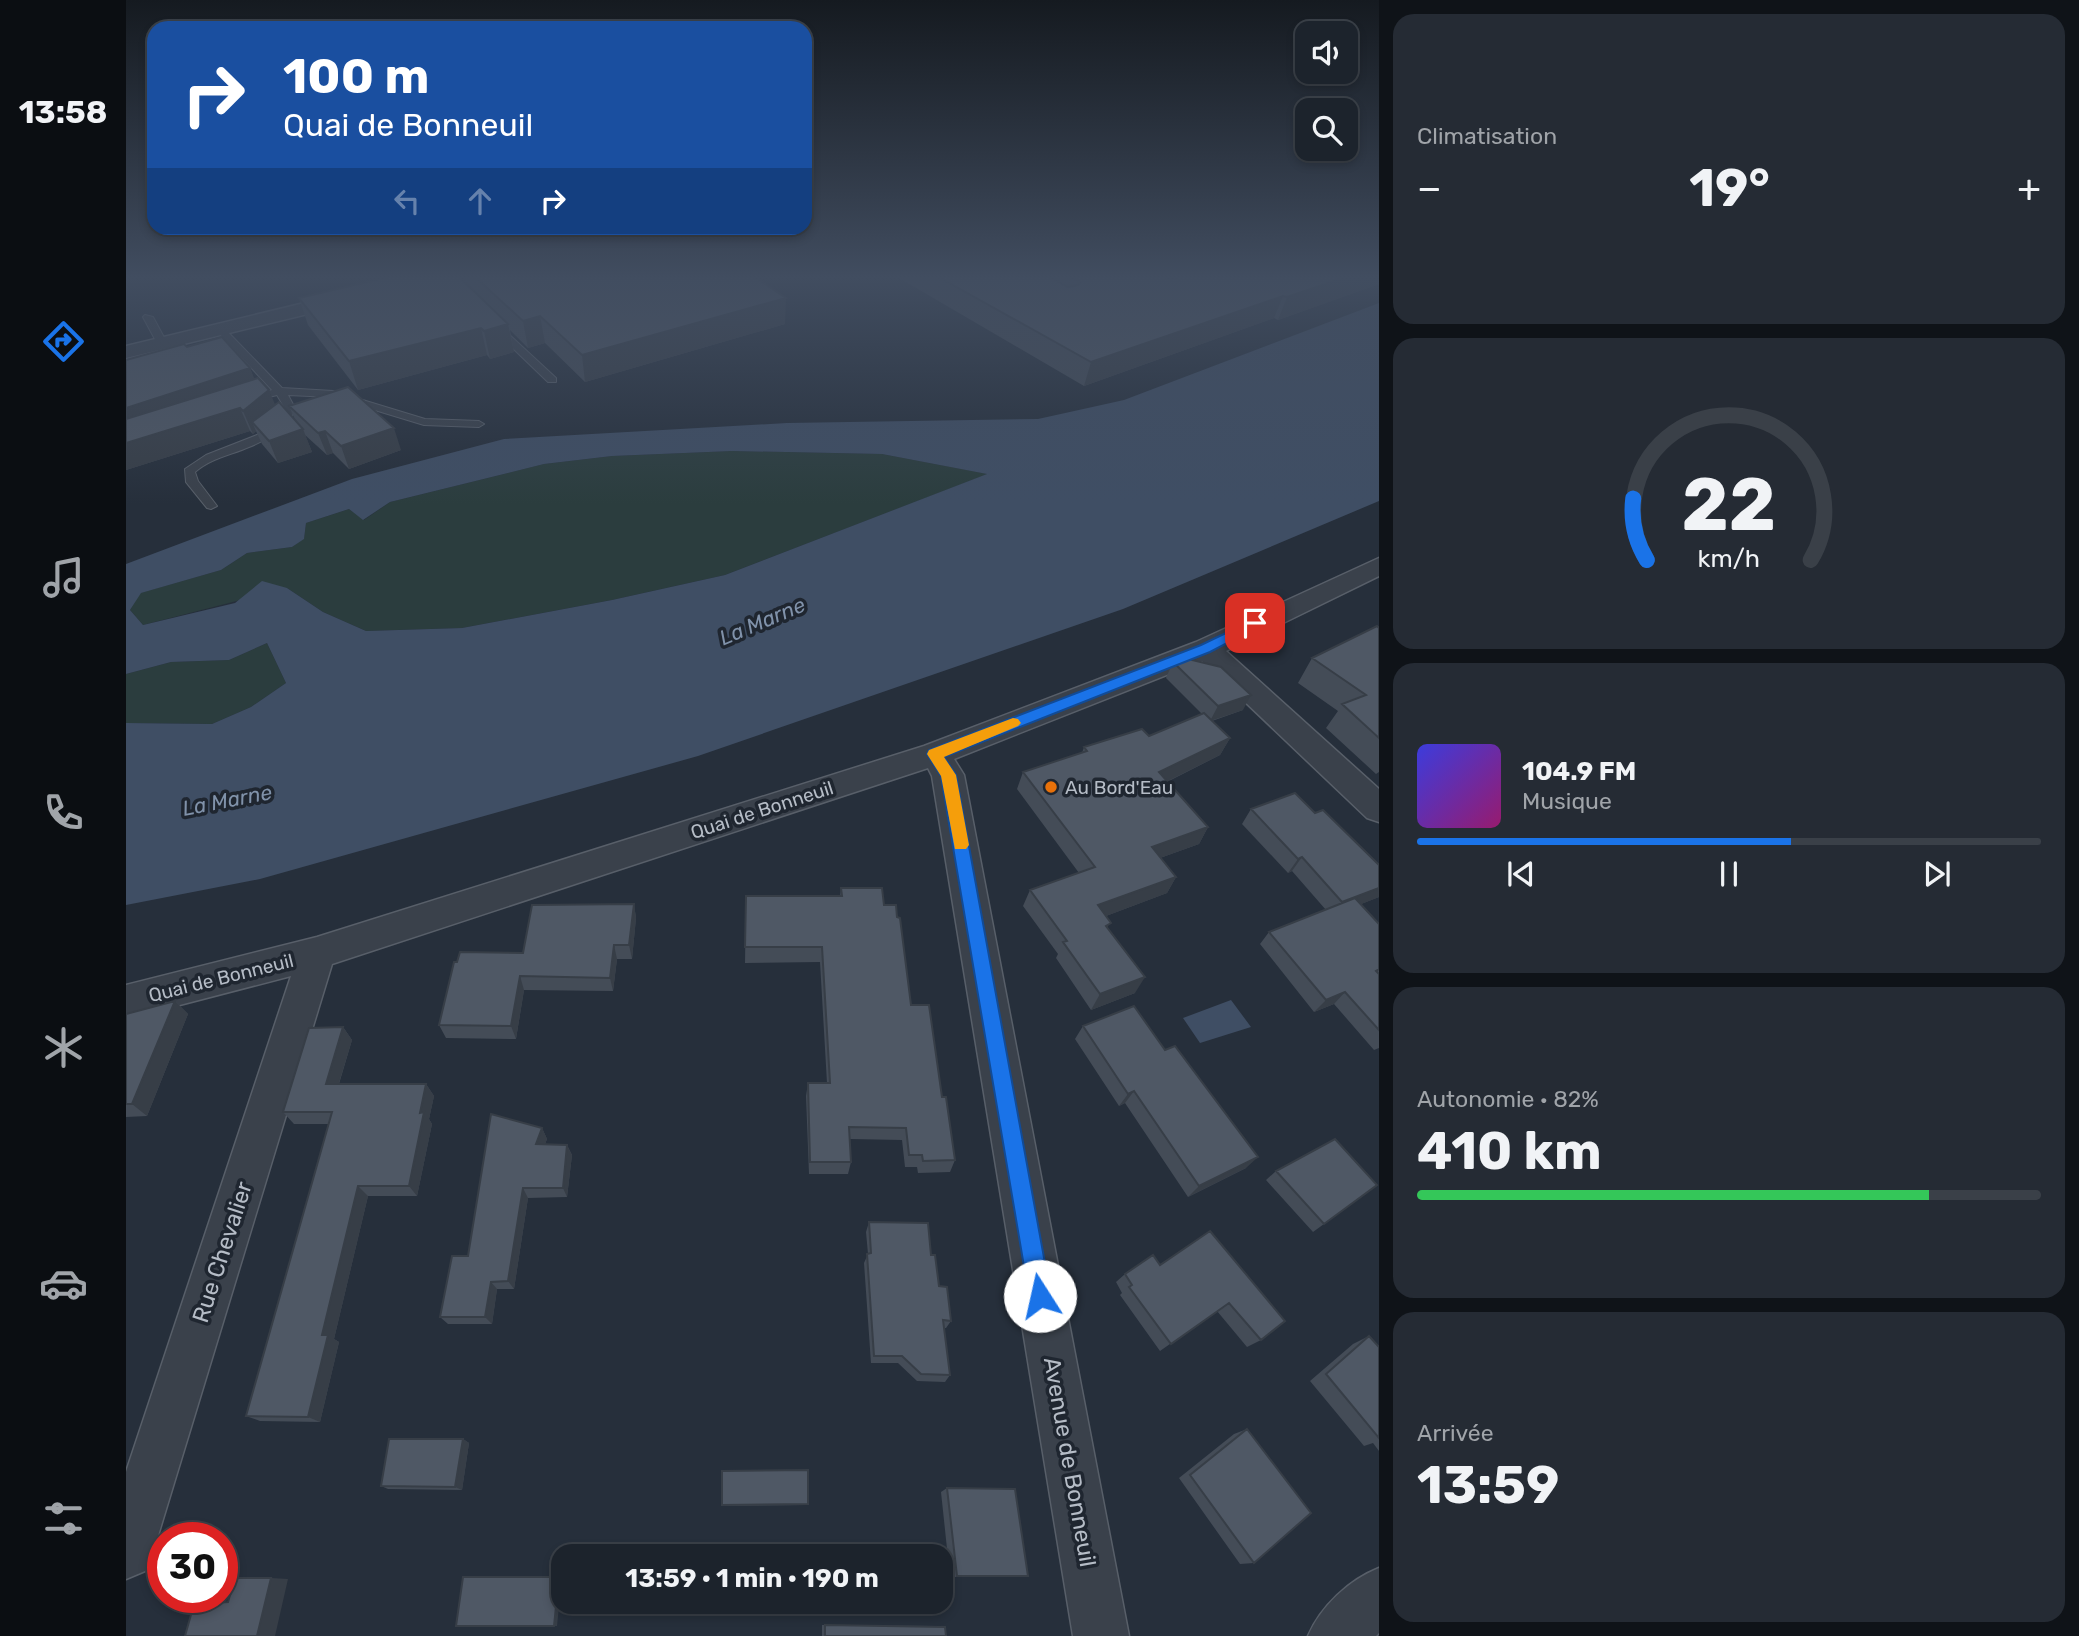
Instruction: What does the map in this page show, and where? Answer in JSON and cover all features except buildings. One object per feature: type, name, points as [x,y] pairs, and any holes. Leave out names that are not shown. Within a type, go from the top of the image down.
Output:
[{"type":"street","name":"Quai de Bonneuil","points":[[126,1002],[317,953],[935,754],[1206,649],[1379,566]]},
{"type":"street","points":[[1206,649],[1379,808]]},
{"type":"street","name":"Avenue de Bonneuil","points":[[935,754],[948,775],[1101,1636]]},
{"type":"street","name":"Rue Chevalier","points":[[126,1552],[317,953]]},
{"type":"street","points":[[1336,1636],[1379,1595]]},
{"type":"lane","points":[[211,506],[192,482],[189,471],[198,462],[250,443],[278,426],[291,410],[279,391],[241,351]]},
{"type":"lane","points":[[522,351],[552,380]]},
{"type":"lane","points":[[241,404],[279,391],[332,394],[424,422],[479,424]]},
{"type":"shaded area","points":[[732,451],[882,454],[988,474],[725,575],[612,600],[462,628],[366,631],[323,612],[287,588],[143,625],[130,610],[140,593],[221,570],[247,553],[292,547],[304,538],[306,523],[349,509],[364,520],[390,502],[544,464],[612,456]]},
{"type":"shaded area","points":[[267,643],[286,683],[251,707],[212,724],[126,723],[126,674],[171,662],[229,660]]},
{"type":"water","name":"La Marne","points":[[1252,351],[1379,351],[1379,501],[1123,609],[698,756],[260,879],[126,905],[126,723],[212,724],[251,707],[286,683],[267,643],[229,660],[171,662],[126,674],[126,564],[352,479],[504,439],[787,423],[1038,419],[1124,400]],"holes":[[[732,451],[882,454],[987,474],[725,575],[612,600],[462,628],[366,631],[323,612],[287,588],[262,581],[235,603],[143,625],[130,610],[141,593],[221,570],[247,553],[292,547],[304,539],[306,523],[349,509],[363,520],[390,502],[544,464],[612,456]]]},
{"type":"water","points":[[1231,1000],[1251,1027],[1200,1043],[1183,1018]]},
{"type":"slow traffic","points":[[960,845],[948,775],[935,754],[1013,723]]},
{"type":"place","name":"Au Bord'Eau","points":[[1051,787]]},
{"type":"route","points":[[1040,1296],[948,775],[935,754],[1206,649],[1255,623]]}]
